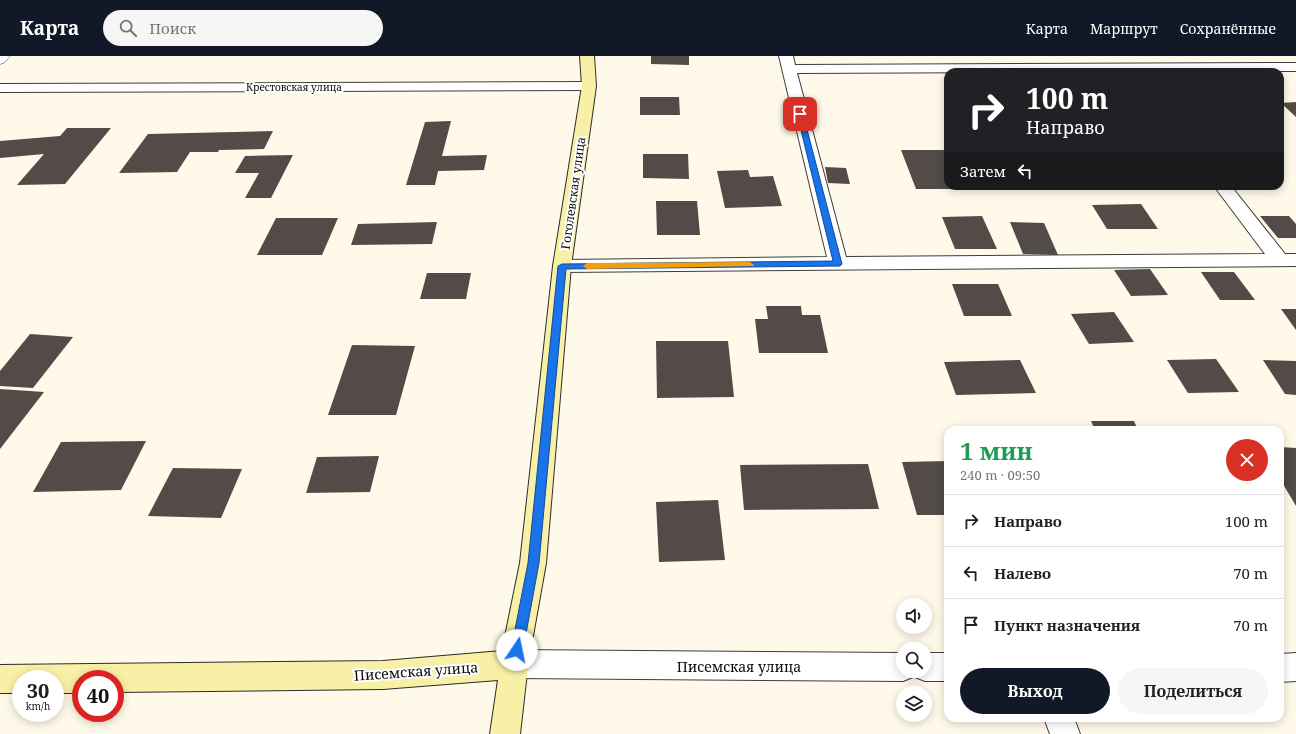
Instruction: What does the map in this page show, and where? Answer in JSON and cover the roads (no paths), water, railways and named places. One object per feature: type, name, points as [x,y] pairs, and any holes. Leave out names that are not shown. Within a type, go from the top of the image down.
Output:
[{"type":"street","name":"Гоголевская улица","points":[[505,734],[514,664],[533,563],[562,266],[588,86],[587,56]]},
{"type":"street","points":[[1119,56],[1128,68]]},
{"type":"street","points":[[838,264],[787,62],[1044,68]]},
{"type":"street","points":[[1241,68],[1296,67]]},
{"type":"street","name":"Крестовская улица","points":[[0,88],[588,86]]},
{"type":"street","points":[[1226,190],[1288,260]]},
{"type":"street","points":[[562,266],[1288,260]]},
{"type":"street","name":"Писемская улица","points":[[0,679],[383,675],[514,664],[896,667]]},
{"type":"street","points":[[932,667],[944,667]]},
{"type":"street","points":[[1284,668],[1296,668]]},
{"type":"street","points":[[1060,722],[1065,734]]},
{"type":"lane","points":[[0,61],[4,56]]}]
